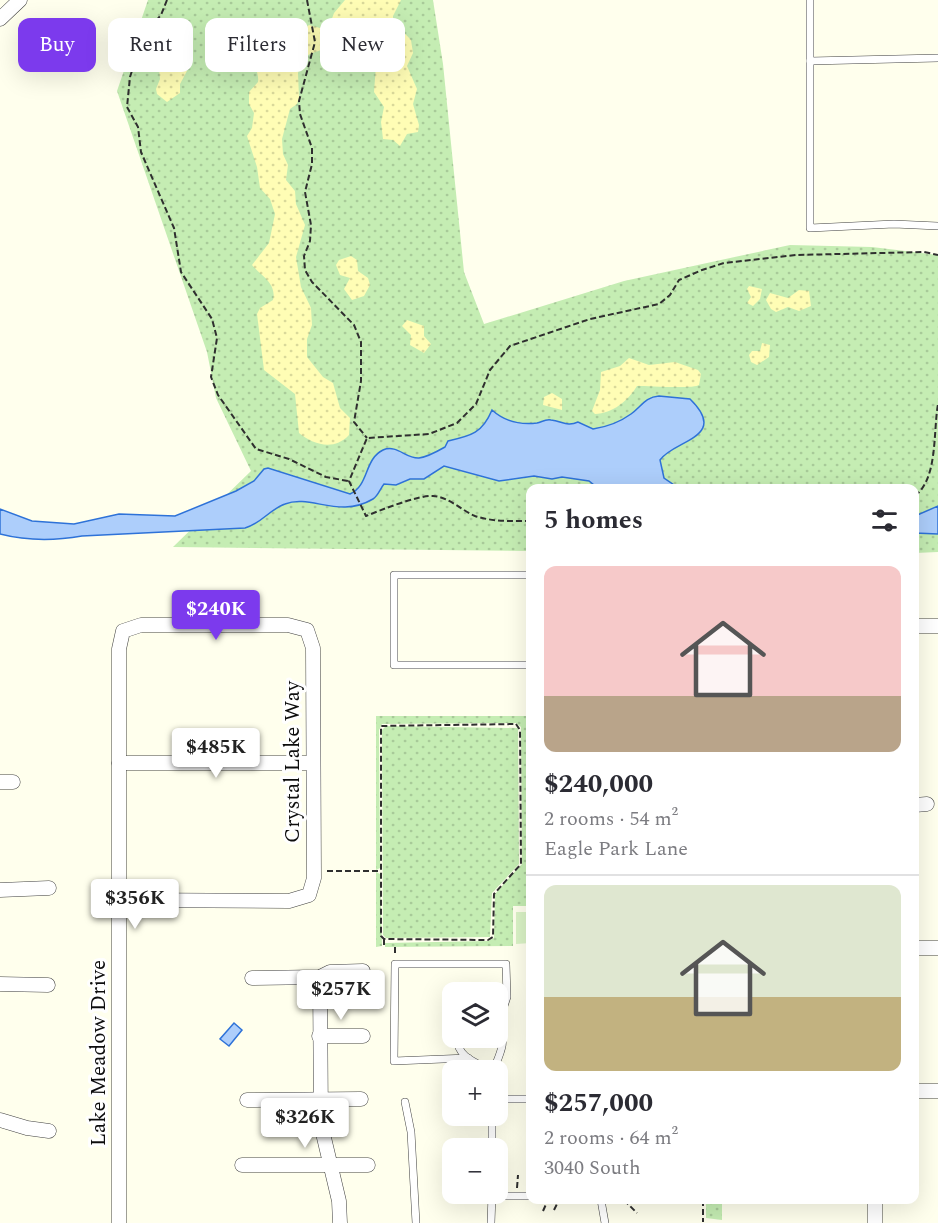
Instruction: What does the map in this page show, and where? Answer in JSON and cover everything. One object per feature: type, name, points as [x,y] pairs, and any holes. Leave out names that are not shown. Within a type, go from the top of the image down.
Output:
[{"type":"street","points":[[0,19],[20,0]]},
{"type":"street","name":"Lake Meadow Drive","points":[[119,1223],[119,649],[123,631],[141,625],[288,625],[307,630]]},
{"type":"street","points":[[919,626],[938,626]]},
{"type":"street","name":"Crystal Lake Way","points":[[119,900],[289,901],[309,895],[314,878],[313,648],[307,630]]},
{"type":"street","points":[[119,763],[313,763]]},
{"type":"street","points":[[0,890],[49,888]]},
{"type":"street","points":[[919,948],[938,948]]},
{"type":"street","points":[[252,978],[320,977],[330,972],[363,971]]},
{"type":"street","points":[[320,977],[319,1100],[323,1135],[339,1201],[340,1223]]},
{"type":"street","points":[[0,984],[48,985]]},
{"type":"street","points":[[320,1036],[363,1036]]},
{"type":"street","points":[[919,1091],[938,1091]]},
{"type":"street","points":[[247,1100],[361,1100]]},
{"type":"street","points":[[0,1120],[27,1128],[49,1131]]},
{"type":"street","points":[[242,1165],[368,1165]]},
{"type":"street","points":[[875,1204],[875,1223]]},
{"type":"lane","points":[[810,0],[810,228],[894,224],[938,226]]},
{"type":"lane","points":[[810,61],[938,58]]},
{"type":"lane","points":[[526,575],[394,575],[394,665],[526,665]]},
{"type":"lane","points":[[468,1058],[394,1061],[394,964],[506,964],[507,982]]},
{"type":"lane","points":[[459,1048],[472,1060]]},
{"type":"lane","points":[[508,1099],[526,1099]]},
{"type":"lane","points":[[405,1102],[411,1132],[416,1223]]},
{"type":"lane","points":[[508,1195],[526,1196]]},
{"type":"lane","points":[[491,1223],[492,1204]]},
{"type":"lane","points":[[602,1204],[605,1223]]},
{"type":"path","points":[[167,0],[161,15],[142,36],[130,77],[127,107],[138,127],[141,152],[174,228],[181,272],[212,319],[217,338],[211,377],[218,395],[256,448],[289,459],[326,477],[349,481]]},
{"type":"path","points":[[308,0],[315,42],[299,101],[300,114],[312,148],[312,164],[305,192],[311,225],[310,241],[304,256],[305,270],[312,282],[354,325],[361,342],[361,381],[354,422],[367,438]]},
{"type":"path","points":[[367,438],[429,434],[457,423],[476,404],[490,370],[510,346],[590,319],[659,304],[670,295],[679,280],[724,263],[796,255],[924,252],[938,255]]},
{"type":"path","points":[[919,493],[925,489],[929,479],[938,404]]},
{"type":"path","points":[[367,438],[349,481],[366,516],[386,508],[432,496],[443,498],[463,510],[488,519],[526,521]]},
{"type":"path","points":[[384,939],[488,940],[493,937],[493,895],[521,864],[519,726],[381,726],[381,936],[384,939],[384,946]]},
{"type":"path","points":[[324,870],[381,871]]},
{"type":"path","points":[[518,1175],[518,1188]]},
{"type":"path","points":[[543,1211],[546,1204]]},
{"type":"path","points":[[554,1210],[557,1204]]},
{"type":"path","points":[[628,1204],[637,1213]]},
{"type":"path","points":[[703,1204],[703,1222]]},
{"type":"green space","points":[[148,0],[433,0],[443,64],[464,272],[484,324],[624,281],[790,245],[872,247],[938,255],[938,552],[919,553],[919,484],[526,484],[526,551],[173,547],[251,471],[216,398],[207,352],[117,91],[123,72],[193,72],[193,18],[142,18]]},
{"type":"green space","points":[[376,716],[526,716],[526,906],[513,906],[513,946],[385,947],[385,943],[488,941],[494,938],[495,894],[522,864],[521,727],[516,723],[382,724],[379,730],[380,868],[376,870]]},
{"type":"green space","points":[[386,726],[518,728],[519,864],[492,893],[490,937],[386,938],[383,935],[382,730]]},
{"type":"green space","points":[[376,872],[380,874],[382,946],[376,947]]},
{"type":"green space","points":[[516,912],[526,912],[526,943],[516,944]]},
{"type":"green space","points":[[706,1204],[722,1204],[722,1220],[706,1218]]},
{"type":"sand","points":[[345,0],[401,0],[393,18],[332,18]]},
{"type":"sand","points":[[308,26],[320,28],[320,50],[308,55]]},
{"type":"sand","points":[[405,34],[411,40],[413,53],[407,66],[417,89],[413,104],[419,125],[418,132],[407,134],[400,146],[393,140],[383,139],[381,122],[384,107],[374,92],[376,72],[405,72]]},
{"type":"sand","points":[[159,72],[186,72],[180,84],[180,93],[167,102],[157,94],[156,89],[160,79]]},
{"type":"sand","points":[[257,72],[298,72],[299,97],[297,104],[290,109],[282,139],[283,154],[288,165],[286,180],[295,191],[296,204],[305,225],[296,257],[301,287],[311,308],[312,325],[307,339],[307,357],[323,377],[333,383],[340,408],[350,418],[349,435],[331,445],[311,441],[299,433],[295,394],[264,370],[257,314],[260,308],[273,300],[274,294],[267,280],[252,265],[269,243],[275,214],[270,199],[260,188],[257,167],[247,136],[252,128],[254,113],[249,104],[249,92],[258,82]]},
{"type":"sand","points":[[351,256],[357,260],[358,271],[368,278],[370,285],[364,296],[352,300],[344,289],[350,278],[340,275],[336,265],[339,260]]},
{"type":"sand","points":[[749,286],[762,289],[760,299],[753,306],[747,303],[751,297],[747,289]]},
{"type":"sand","points":[[799,290],[809,291],[811,306],[799,311],[788,307],[776,312],[771,309],[766,300],[770,293],[788,298]]},
{"type":"sand","points":[[407,320],[424,326],[424,336],[431,344],[424,353],[410,345],[411,335],[402,326]]},
{"type":"sand","points":[[762,343],[770,345],[769,357],[757,365],[751,362],[749,355],[752,351],[760,351]]},
{"type":"sand","points":[[629,358],[649,365],[675,362],[698,370],[701,374],[699,385],[637,386],[619,405],[608,412],[595,414],[592,411],[600,390],[601,372],[620,366]]},
{"type":"sand","points":[[552,393],[562,399],[562,410],[543,405],[544,397]]},
{"type":"water","points":[[654,397],[690,399],[701,412],[704,422],[702,430],[695,437],[667,453],[660,460],[664,478],[673,484],[593,484],[589,481],[562,477],[552,479],[534,476],[499,481],[444,466],[424,479],[410,479],[396,485],[384,484],[375,498],[361,505],[337,507],[295,502],[280,506],[245,528],[61,539],[30,539],[0,534],[0,509],[32,521],[74,524],[119,514],[175,516],[236,491],[254,481],[264,469],[268,468],[350,494],[360,485],[372,460],[383,450],[397,450],[414,458],[436,452],[445,447],[448,441],[475,433],[484,424],[492,410],[518,423],[537,423],[545,420],[568,424],[578,422],[593,429],[622,419]]},
{"type":"water","points":[[938,506],[938,534],[919,533],[919,514]]},
{"type":"water","points":[[234,1023],[242,1030],[229,1046],[220,1039]]}]
